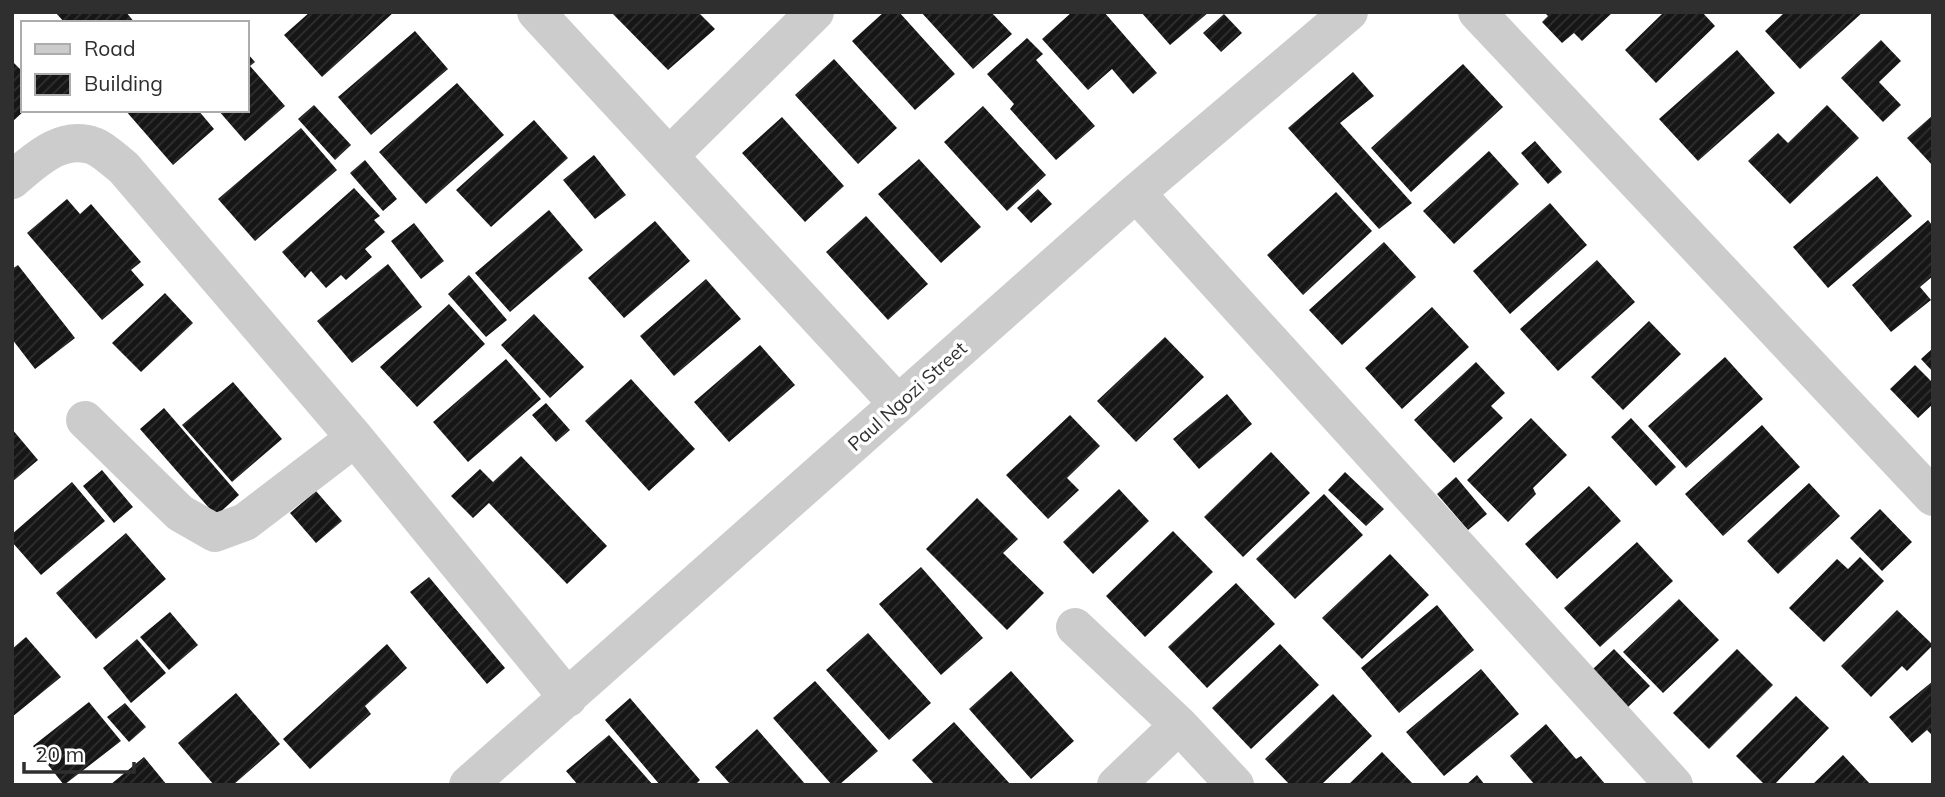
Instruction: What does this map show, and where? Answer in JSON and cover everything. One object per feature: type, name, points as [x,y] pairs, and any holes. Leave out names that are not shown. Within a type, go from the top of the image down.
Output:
[{"type":"street","points":[[536,12],[898,404]]},
{"type":"street","points":[[669,156],[815,12]]},
{"type":"street","points":[[1477,12],[1933,498]]},
{"type":"street","name":"Paul Ngozi Street","points":[[468,785],[1330,19]]},
{"type":"street","points":[[12,180],[44,154],[71,142],[95,146],[124,168],[355,438],[568,698]]},
{"type":"street","points":[[1136,193],[1674,785]]},
{"type":"street","points":[[85,420],[180,513],[215,533],[245,522],[355,438]]},
{"type":"street","points":[[1075,627],[1179,725],[1235,785]]},
{"type":"street","points":[[1116,785],[1179,725]]},
{"type":"building","points":[[55,12],[126,12],[133,21],[63,21]]},
{"type":"building","points":[[310,12],[394,12],[322,77],[284,35]]},
{"type":"building","points":[[611,12],[698,12],[715,29],[668,70]]},
{"type":"building","points":[[884,12],[899,12],[955,74],[915,110],[852,41]]},
{"type":"building","points":[[921,12],[991,12],[1012,34],[973,69]]},
{"type":"building","points":[[1072,12],[1104,12],[1157,73],[1133,94],[1112,69],[1088,90],[1042,39]]},
{"type":"building","points":[[1141,12],[1209,12],[1170,45]]},
{"type":"building","points":[[1544,12],[1613,12],[1582,41],[1574,33],[1562,43],[1542,22],[1548,16]]},
{"type":"building","points":[[1664,12],[1702,12],[1715,26],[1656,83],[1625,50]]},
{"type":"building","points":[[1785,12],[1863,12],[1800,69],[1765,31]]},
{"type":"building","points":[[1224,14],[1242,33],[1221,52],[1203,33]]},
{"type":"building","points":[[415,31],[448,69],[371,135],[338,97]]},
{"type":"building","points":[[1027,38],[1043,54],[1036,60],[1095,126],[1056,160],[1010,109],[1014,104],[987,74]]},
{"type":"building","points":[[1881,40],[1901,61],[1879,82],[1901,105],[1883,122],[1841,78]]},
{"type":"building","points":[[1737,50],[1775,93],[1698,161],[1659,119]]},
{"type":"building","points":[[248,54],[255,62],[250,66],[285,106],[245,141],[220,112],[248,112]]},
{"type":"building","points":[[834,59],[897,128],[858,164],[795,95]]},
{"type":"building","points":[[12,61],[21,70],[23,112],[12,122]]},
{"type":"building","points":[[1463,64],[1503,107],[1411,192],[1371,148]]},
{"type":"building","points":[[1353,72],[1374,96],[1340,123],[1412,203],[1379,229],[1288,128]]},
{"type":"building","points":[[457,83],[504,135],[426,204],[379,152]]},
{"type":"building","points":[[314,105],[351,145],[335,160],[298,119]]},
{"type":"building","points":[[1827,105],[1859,138],[1790,204],[1748,161],[1778,133],[1788,143]]},
{"type":"building","points":[[983,106],[1046,175],[1007,211],[944,142]]},
{"type":"building","points":[[127,112],[200,112],[214,129],[173,165]]},
{"type":"building","points":[[1933,115],[1933,166],[1907,138]]},
{"type":"building","points":[[782,117],[844,186],[805,222],[742,153]]},
{"type":"building","points":[[534,120],[568,158],[491,227],[456,190]]},
{"type":"building","points":[[301,128],[337,170],[255,241],[218,199]]},
{"type":"building","points":[[1535,141],[1562,172],[1548,184],[1521,153]]},
{"type":"building","points":[[1489,151],[1519,184],[1454,244],[1423,211]]},
{"type":"building","points":[[594,155],[626,195],[595,219],[563,180]]},
{"type":"building","points":[[919,159],[981,227],[941,263],[878,194]]},
{"type":"building","points":[[365,160],[397,199],[383,211],[350,173]]},
{"type":"building","points":[[1877,176],[1912,216],[1828,288],[1793,247]]},
{"type":"building","points":[[354,188],[380,216],[374,220],[385,232],[365,249],[372,257],[346,280],[341,275],[326,288],[311,271],[305,278],[282,252]]},
{"type":"building","points":[[1038,189],[1052,204],[1031,223],[1017,208]]},
{"type":"building","points":[[1336,192],[1372,231],[1303,295],[1267,255]]},
{"type":"building","points":[[67,199],[80,214],[91,204],[141,262],[131,270],[144,285],[102,320],[27,233]]},
{"type":"building","points":[[1550,203],[1587,245],[1510,314],[1473,271]]},
{"type":"building","points":[[549,210],[583,250],[510,312],[475,273]]},
{"type":"building","points":[[866,216],[928,284],[888,320],[826,252]]},
{"type":"building","points":[[1928,220],[1933,226],[1933,276],[1920,287],[1931,300],[1891,332],[1852,285]]},
{"type":"building","points":[[655,221],[690,261],[624,318],[588,278]]},
{"type":"building","points":[[414,223],[444,261],[421,279],[391,241]]},
{"type":"building","points":[[1384,242],[1416,277],[1342,345],[1309,310]]},
{"type":"building","points":[[1597,260],[1635,302],[1558,371],[1520,329]]},
{"type":"building","points":[[388,264],[422,307],[352,363],[317,321]]},
{"type":"building","points":[[18,265],[75,338],[35,369],[12,339],[12,269]]},
{"type":"building","points":[[469,275],[507,320],[486,337],[448,294]]},
{"type":"building","points":[[706,279],[741,319],[674,376],[640,336]]},
{"type":"building","points":[[165,293],[193,323],[141,372],[112,343]]},
{"type":"building","points":[[449,304],[485,344],[417,407],[380,367]]},
{"type":"building","points":[[1432,307],[1469,347],[1402,409],[1365,368]]},
{"type":"building","points":[[534,314],[584,367],[550,398],[501,345]]},
{"type":"building","points":[[1649,321],[1681,354],[1623,410],[1591,377]]},
{"type":"building","points":[[1165,337],[1204,377],[1136,442],[1097,401]]},
{"type":"building","points":[[760,345],[795,385],[729,442],[694,402]]},
{"type":"building","points":[[1933,348],[1933,372],[1921,359]]},
{"type":"building","points":[[1725,357],[1763,399],[1686,468],[1648,426]]},
{"type":"building","points":[[506,359],[541,399],[468,462],[433,422]]},
{"type":"building","points":[[1476,362],[1505,393],[1491,406],[1503,418],[1454,463],[1414,420]]},
{"type":"building","points":[[1915,365],[1933,383],[1933,404],[1918,418],[1890,389]]},
{"type":"building","points":[[631,379],[695,449],[649,491],[585,421]]},
{"type":"building","points":[[233,382],[282,439],[232,482],[182,425]]},
{"type":"building","points":[[1227,394],[1252,424],[1199,469],[1173,439]]},
{"type":"building","points":[[546,403],[570,430],[556,442],[532,415]]},
{"type":"building","points":[[164,408],[239,495],[216,516],[140,429]]},
{"type":"building","points":[[1070,415],[1100,446],[1067,478],[1079,490],[1048,519],[1006,475]]},
{"type":"building","points":[[1531,418],[1567,455],[1533,488],[1536,494],[1508,522],[1467,480]]},
{"type":"building","points":[[1631,418],[1676,467],[1656,486],[1611,437]]},
{"type":"building","points":[[1762,425],[1800,467],[1723,536],[1685,494]]},
{"type":"building","points":[[12,429],[38,460],[12,482]]},
{"type":"building","points":[[1271,452],[1310,493],[1243,557],[1204,517]]},
{"type":"building","points":[[521,456],[607,546],[567,584],[489,503],[473,518],[451,496],[480,469],[493,482]]},
{"type":"building","points":[[102,470],[133,507],[114,523],[83,486]]},
{"type":"building","points":[[1345,472],[1384,509],[1366,526],[1328,490]]},
{"type":"building","points":[[1456,477],[1487,514],[1468,530],[1437,494]]},
{"type":"building","points":[[72,482],[105,521],[41,575],[12,542],[12,534]]},
{"type":"building","points":[[1809,483],[1840,516],[1778,574],[1747,541]]},
{"type":"building","points":[[1589,486],[1621,521],[1557,579],[1525,544]]},
{"type":"building","points":[[1119,489],[1149,521],[1093,574],[1063,542]]},
{"type":"building","points":[[316,491],[342,521],[316,543],[290,513]]},
{"type":"building","points":[[1324,494],[1363,535],[1295,599],[1256,559]]},
{"type":"building","points":[[977,498],[1018,539],[1003,553],[1044,593],[1007,630],[926,549]]},
{"type":"building","points":[[1880,509],[1912,542],[1882,571],[1850,538]]},
{"type":"building","points":[[1173,531],[1213,572],[1145,637],[1106,596]]},
{"type":"building","points":[[126,533],[166,579],[96,639],[56,593]]},
{"type":"building","points":[[1637,542],[1673,581],[1600,647],[1564,608]]},
{"type":"building","points":[[1390,554],[1429,595],[1362,659],[1322,618]]},
{"type":"building","points":[[1860,557],[1884,581],[1824,642],[1789,608],[1837,559],[1848,569]]},
{"type":"building","points":[[921,567],[983,638],[941,675],[879,604]]},
{"type":"building","points":[[429,577],[505,668],[487,684],[410,592]]},
{"type":"building","points":[[1236,583],[1275,624],[1207,688],[1168,647]]},
{"type":"building","points":[[1679,599],[1719,640],[1663,693],[1623,652]]},
{"type":"building","points":[[1437,605],[1474,650],[1399,713],[1361,668]]},
{"type":"building","points":[[1897,610],[1933,645],[1907,671],[1902,666],[1871,697],[1841,666]]},
{"type":"building","points":[[170,612],[198,645],[169,670],[140,637]]},
{"type":"building","points":[[868,633],[931,703],[889,740],[826,670]]},
{"type":"building","points":[[26,637],[61,677],[12,717],[12,649]]},
{"type":"building","points":[[137,639],[166,673],[131,703],[103,668]]},
{"type":"building","points":[[387,644],[407,668],[365,706],[371,714],[310,769],[283,739]]},
{"type":"building","points":[[1280,644],[1319,685],[1251,749],[1212,708]]},
{"type":"building","points":[[1614,649],[1650,686],[1628,707],[1593,669]]},
{"type":"building","points":[[1737,649],[1773,685],[1709,749],[1673,713]]},
{"type":"building","points":[[1481,669],[1519,714],[1444,776],[1406,732]]},
{"type":"building","points":[[1011,671],[1074,741],[1031,779],[969,709]]},
{"type":"building","points":[[815,681],[878,751],[839,785],[832,785],[773,718]]},
{"type":"building","points":[[1933,681],[1933,736],[1927,730],[1912,743],[1889,717]]},
{"type":"building","points":[[236,693],[280,744],[233,785],[214,785],[178,743]]},
{"type":"building","points":[[1333,694],[1372,736],[1321,785],[1290,785],[1265,759]]},
{"type":"building","points":[[1796,696],[1829,728],[1774,785],[1765,785],[1736,756]]},
{"type":"building","points":[[630,698],[700,780],[695,785],[660,785],[605,720]]},
{"type":"building","points":[[89,702],[121,741],[64,785],[33,746]]},
{"type":"building","points":[[125,703],[146,727],[129,742],[107,717]]},
{"type":"building","points":[[954,722],[1011,785],[935,785],[912,760]]},
{"type":"building","points":[[1546,724],[1576,759],[1581,756],[1606,785],[1535,785],[1510,756]]},
{"type":"building","points":[[757,729],[806,785],[731,785],[715,767]]},
{"type":"building","points":[[609,735],[653,785],[578,785],[566,771]]},
{"type":"building","points":[[1382,752],[1414,785],[1348,785]]},
{"type":"building","points":[[1843,755],[1871,785],[1812,785]]},
{"type":"building","points":[[144,757],[167,785],[110,785]]},
{"type":"building","points":[[1477,775],[1485,785],[1466,785]]}]
